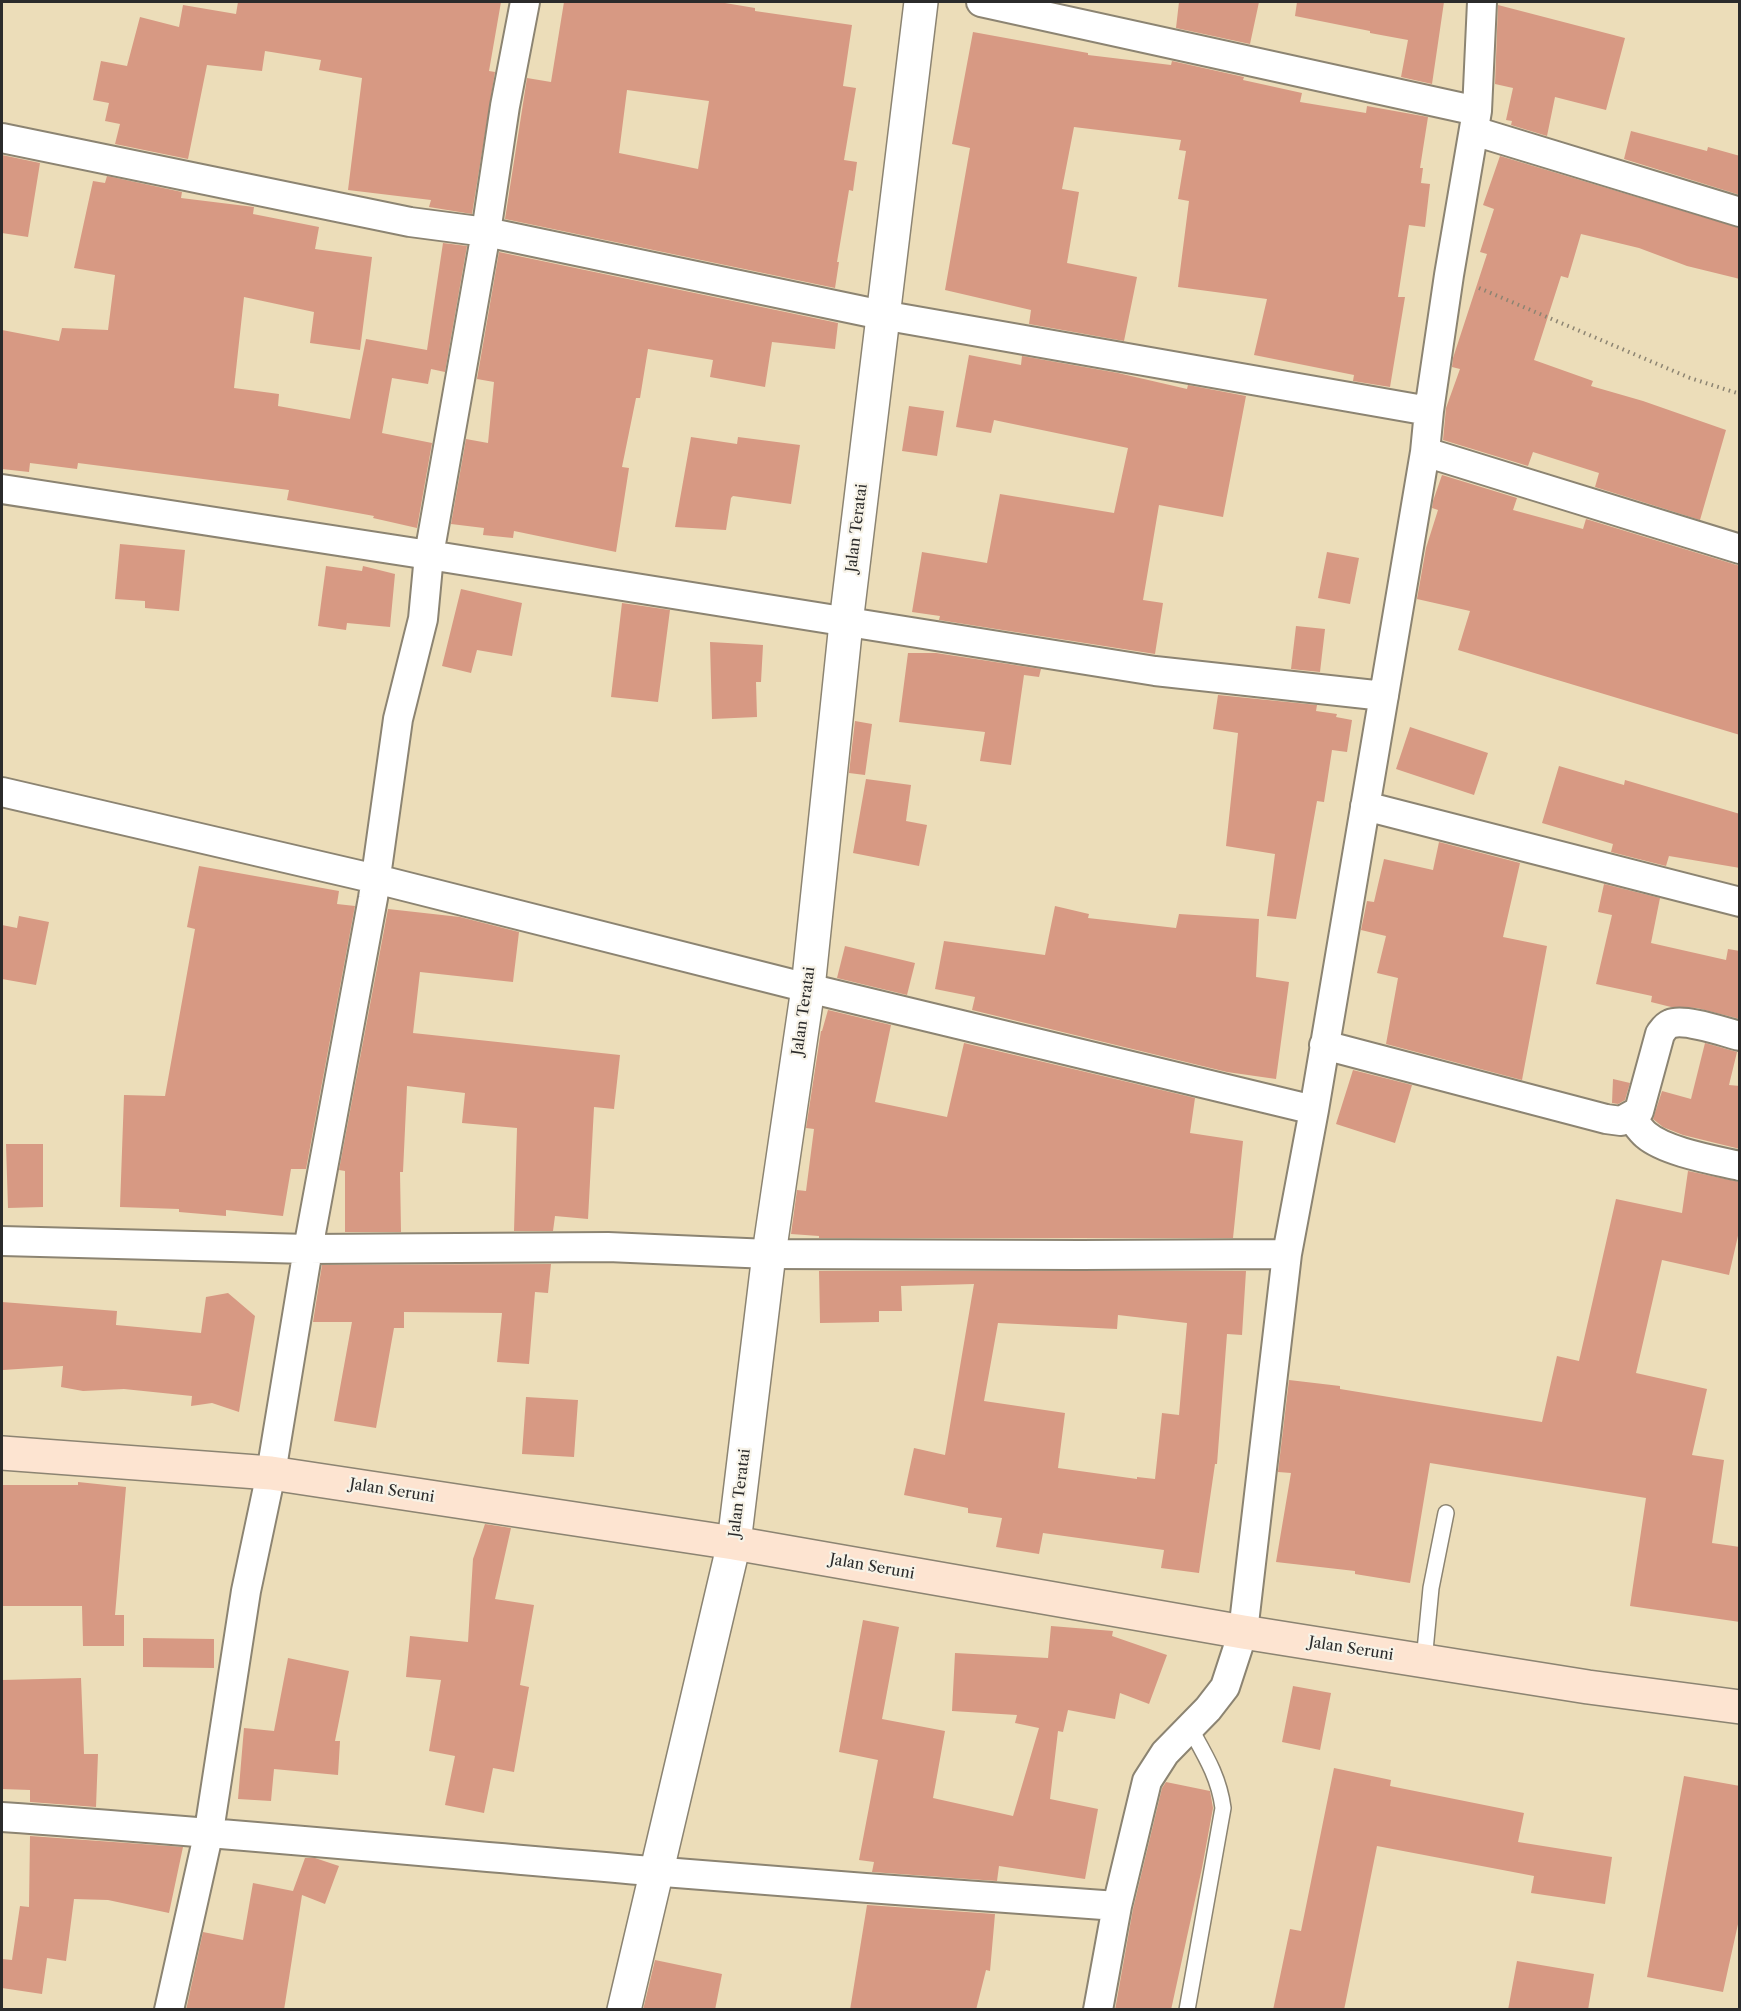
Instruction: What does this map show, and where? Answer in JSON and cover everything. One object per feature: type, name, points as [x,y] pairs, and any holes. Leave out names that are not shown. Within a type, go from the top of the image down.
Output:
[{"type":"main road","name":"Jalan Seruni","points":[[2,1453],[271,1473],[734,1543],[1243,1632],[1424,1661],[1588,1687],[1740,1707]]},
{"type":"street","points":[[169,2010],[209,1832],[246,1591],[271,1473],[308,1249],[376,879],[398,719],[423,620],[429,555],[486,232],[505,106],[525,2]]},
{"type":"street","name":"Jalan Teratai","points":[[624,2010],[734,1543],[769,1254],[808,988],[846,623],[921,2]]},
{"type":"street","points":[[981,2],[1475,121],[1740,212]]},
{"type":"street","points":[[1098,2010],[1117,1906],[1147,1781],[1165,1753],[1225,1687],[1243,1632],[1287,1254],[1314,1110],[1425,452],[1449,275],[1475,121],[1482,2]]},
{"type":"street","points":[[2,138],[410,222],[486,232],[882,315],[1429,411]]},
{"type":"street","points":[[1425,452],[1740,549]]},
{"type":"street","points":[[2,489],[1155,671],[1384,696]]},
{"type":"street","points":[[2,792],[376,879],[808,988],[1314,1110]]},
{"type":"street","points":[[1365,806],[1740,902]]},
{"type":"street","points":[[1324,1045],[1621,1121],[1639,1111],[1660,1034],[1665,1027],[1671,1023],[1683,1023],[1740,1036]]},
{"type":"street","points":[[1631,1117],[1645,1134],[1659,1144],[1740,1166]]},
{"type":"street","points":[[2,1241],[308,1249],[608,1247],[769,1254],[1287,1254]]},
{"type":"street","points":[[2,1817],[1117,1906]]},
{"type":"lane","points":[[1424,1661],[1430,1594],[1446,1513]]},
{"type":"lane","points":[[1187,2010],[1223,1808],[1220,1787],[1190,1728]]},
{"type":"path","points":[[1449,275],[1690,378],[1740,394]]},
{"type":"building","points":[[238,2],[501,2],[489,71],[495,72],[472,214],[429,207],[431,200],[348,190],[362,78],[319,70],[321,60],[265,51],[262,71],[207,65],[188,159],[115,144],[120,124],[105,121],[109,103],[93,100],[101,61],[127,66],[140,17],[179,27],[183,5],[236,14]]},
{"type":"building","points":[[564,2],[719,2],[755,8],[755,11],[852,25],[843,86],[856,88],[844,160],[857,162],[853,191],[849,190],[835,288],[505,219],[527,78],[551,82]],"holes":[[[627,90],[709,101],[698,169],[619,153]]]},
{"type":"building","points":[[1179,2],[1259,2],[1250,44],[1176,28]]},
{"type":"building","points":[[1297,2],[1444,2],[1432,84],[1401,77],[1408,40],[1295,16]]},
{"type":"building","points":[[1498,5],[1625,38],[1606,110],[1555,97],[1547,136],[1511,125],[1512,121],[1506,120],[1513,88],[1495,84]]},
{"type":"building","points":[[973,32],[1088,53],[1088,55],[1171,65],[1172,61],[1302,93],[1300,102],[1366,113],[1367,106],[1428,117],[1420,168],[1423,168],[1421,183],[1430,184],[1425,227],[1409,225],[1398,297],[1405,297],[1390,387],[1353,381],[1354,375],[1254,355],[1267,299],[1178,287],[1189,201],[1178,199],[1186,151],[1179,150],[1181,140],[1074,127],[1062,189],[1079,192],[1067,263],[1137,277],[1124,341],[1029,324],[1031,310],[945,290],[970,148],[952,144]]},
{"type":"building","points":[[1631,131],[1707,151],[1708,147],[1740,156],[1740,195],[1624,159]]},
{"type":"building","points":[[2,155],[40,163],[28,237],[2,233]]},
{"type":"building","points":[[1500,156],[1740,228],[1740,279],[1687,266],[1639,248],[1581,234],[1568,278],[1561,276],[1534,360],[1593,381],[1591,386],[1643,401],[1726,430],[1700,520],[1595,487],[1599,473],[1533,452],[1528,466],[1443,440],[1446,408],[1460,369],[1452,367],[1453,358],[1487,254],[1480,252],[1494,209],[1483,205]]},
{"type":"building","points":[[107,176],[182,192],[181,198],[254,207],[253,214],[319,227],[315,249],[372,257],[360,350],[310,343],[314,312],[244,297],[234,388],[279,394],[278,406],[350,419],[366,339],[427,350],[443,243],[467,246],[445,372],[431,369],[428,384],[392,378],[382,433],[432,443],[417,528],[373,518],[374,516],[287,500],[289,490],[78,463],[77,469],[30,463],[29,472],[2,469],[2,330],[59,341],[62,328],[108,330],[115,275],[74,268],[93,181],[105,183]]},
{"type":"building","points":[[499,252],[838,323],[835,349],[772,342],[765,387],[710,377],[713,360],[648,349],[640,398],[636,398],[622,467],[629,468],[616,552],[514,531],[513,538],[483,535],[484,528],[451,524],[466,439],[488,443],[494,382],[477,379]]},
{"type":"building","points":[[969,355],[1021,365],[1022,356],[1118,373],[1187,389],[1188,385],[1246,396],[1223,517],[1159,505],[1143,600],[1163,603],[1155,654],[939,620],[940,616],[912,612],[922,552],[987,563],[1000,494],[1114,513],[1128,448],[994,420],[991,433],[956,427]]},
{"type":"building","points":[[909,406],[944,411],[937,456],[902,451]]},
{"type":"building","points":[[691,437],[737,444],[738,437],[800,445],[791,504],[733,496],[726,530],[675,527]]},
{"type":"building","points":[[1442,475],[1517,498],[1513,510],[1583,529],[1586,519],[1740,566],[1740,735],[1458,650],[1470,611],[1417,599],[1426,548],[1438,510],[1432,508],[1433,501]]},
{"type":"building","points":[[120,544],[185,550],[179,611],[145,608],[145,601],[115,599]]},
{"type":"building","points":[[1327,552],[1359,558],[1350,604],[1318,598]]},
{"type":"building","points":[[326,566],[362,571],[363,566],[395,574],[390,627],[347,623],[346,630],[318,626]]},
{"type":"building","points":[[461,589],[522,603],[512,656],[477,650],[471,673],[442,666]]},
{"type":"building","points":[[622,603],[670,610],[658,702],[611,697]]},
{"type":"building","points":[[1296,626],[1325,629],[1320,672],[1291,669]]},
{"type":"building","points":[[710,642],[763,645],[761,682],[756,682],[757,717],[712,719]]},
{"type":"building","points":[[908,653],[936,653],[1041,669],[1039,677],[1024,675],[1011,765],[980,761],[985,732],[899,722]]},
{"type":"building","points":[[1218,695],[1317,705],[1316,711],[1337,714],[1336,717],[1352,720],[1347,752],[1332,750],[1324,802],[1317,801],[1296,919],[1267,916],[1275,854],[1226,846],[1238,733],[1213,729]]},
{"type":"building","points":[[855,721],[872,724],[865,775],[849,773]]},
{"type":"building","points":[[1410,727],[1488,753],[1474,795],[1396,769]]},
{"type":"building","points":[[1559,766],[1624,785],[1625,780],[1740,814],[1740,868],[1669,856],[1666,866],[1611,852],[1613,844],[1542,823]]},
{"type":"building","points":[[866,779],[911,785],[906,821],[927,825],[919,866],[853,853]]},
{"type":"building","points":[[1439,842],[1520,863],[1503,937],[1547,946],[1522,1080],[1386,1044],[1398,978],[1377,973],[1386,936],[1361,930],[1367,901],[1374,902],[1384,859],[1433,870]]},
{"type":"building","points":[[199,866],[339,891],[337,904],[355,906],[306,1169],[291,1169],[283,1216],[226,1210],[226,1216],[179,1212],[179,1209],[120,1207],[124,1095],[165,1096],[195,929],[187,927]]},
{"type":"building","points":[[1604,884],[1660,898],[1651,943],[1726,960],[1728,949],[1740,951],[1740,1019],[1697,1008],[1671,1007],[1651,1002],[1652,996],[1596,984],[1612,915],[1598,912]]},
{"type":"building","points":[[1055,906],[1089,914],[1088,918],[1176,928],[1179,914],[1259,919],[1256,977],[1289,982],[1276,1079],[1227,1072],[972,1010],[975,997],[935,989],[944,941],[1045,955]]},
{"type":"building","points":[[388,909],[460,917],[519,932],[513,982],[420,972],[413,1033],[620,1055],[614,1109],[594,1107],[588,1219],[555,1216],[553,1231],[514,1231],[517,1128],[462,1123],[465,1093],[407,1086],[403,1172],[400,1172],[401,1232],[345,1232],[345,1171],[339,1170]]},
{"type":"building","points":[[19,916],[49,922],[36,985],[2,979],[2,925],[17,928]]},
{"type":"building","points":[[845,946],[915,963],[907,995],[837,978]]},
{"type":"building","points":[[828,1010],[891,1025],[875,1102],[947,1117],[964,1043],[1195,1098],[1190,1133],[1243,1141],[1233,1238],[819,1238],[819,1236],[791,1234],[797,1190],[806,1191],[814,1129],[806,1128],[821,1031]]},
{"type":"building","points":[[1705,1043],[1737,1052],[1729,1085],[1740,1086],[1740,1149],[1683,1135],[1663,1127],[1653,1119],[1662,1091],[1691,1099]]},
{"type":"building","points":[[1353,1070],[1412,1085],[1395,1143],[1336,1124]]},
{"type":"building","points":[[1613,1079],[1630,1083],[1625,1100],[1618,1104],[1612,1103]]},
{"type":"building","points":[[6,1144],[43,1144],[43,1207],[8,1208]]},
{"type":"building","points":[[1688,1171],[1740,1182],[1740,1227],[1729,1275],[1662,1260],[1636,1373],[1707,1389],[1692,1455],[1724,1460],[1712,1543],[1740,1547],[1740,1622],[1630,1606],[1646,1498],[1430,1463],[1410,1583],[1355,1574],[1355,1571],[1276,1562],[1291,1473],[1278,1472],[1289,1380],[1340,1386],[1340,1389],[1542,1422],[1557,1356],[1579,1361],[1616,1199],[1682,1213]]},
{"type":"building","points":[[551,1264],[548,1293],[535,1292],[529,1364],[497,1362],[502,1313],[404,1312],[404,1328],[394,1328],[376,1428],[334,1421],[352,1322],[313,1322],[322,1265]]},
{"type":"building","points":[[819,1271],[1246,1271],[1242,1335],[1227,1334],[1217,1464],[1215,1464],[1199,1573],[1161,1568],[1164,1550],[1043,1533],[1039,1554],[996,1547],[1002,1518],[968,1513],[968,1508],[904,1495],[914,1448],[945,1455],[974,1284],[901,1286],[902,1311],[879,1311],[879,1322],[820,1323]],"holes":[[[1118,1315],[1187,1323],[1179,1415],[1162,1413],[1155,1479],[1137,1477],[1137,1479],[1058,1468],[1065,1413],[984,1401],[998,1323],[1117,1329]]]},
{"type":"building","points":[[228,1293],[255,1316],[239,1412],[212,1403],[191,1406],[192,1396],[124,1389],[83,1391],[61,1387],[63,1366],[3,1370],[2,1302],[117,1311],[116,1325],[201,1333],[206,1297]]},
{"type":"building","points":[[526,1397],[578,1400],[574,1457],[522,1454]]},
{"type":"building","points":[[78,1482],[126,1487],[115,1615],[124,1615],[124,1646],[83,1646],[82,1606],[2,1606],[2,1485],[78,1485]]},
{"type":"building","points":[[485,1524],[511,1528],[495,1599],[534,1605],[520,1685],[529,1687],[514,1772],[493,1768],[484,1813],[445,1805],[455,1756],[429,1751],[441,1680],[406,1677],[410,1636],[468,1642],[473,1559]]},
{"type":"building","points":[[863,1620],[899,1627],[882,1719],[945,1731],[933,1798],[1013,1816],[1039,1728],[1015,1723],[1017,1715],[952,1711],[955,1653],[1048,1658],[1051,1626],[1113,1631],[1112,1636],[1167,1655],[1149,1704],[1120,1693],[1115,1719],[1068,1710],[1063,1732],[1058,1731],[1050,1799],[1098,1809],[1085,1879],[999,1866],[997,1881],[872,1872],[874,1862],[859,1860],[878,1760],[839,1752]]},
{"type":"building","points":[[143,1638],[214,1639],[214,1668],[143,1667]]},
{"type":"building","points":[[288,1658],[349,1671],[335,1741],[340,1741],[338,1775],[274,1769],[271,1801],[238,1799],[244,1728],[274,1731]]},
{"type":"building","points":[[81,1678],[84,1754],[98,1754],[96,1807],[30,1802],[30,1790],[2,1789],[2,1680]]},
{"type":"building","points":[[1293,1686],[1331,1693],[1320,1750],[1282,1742]]},
{"type":"building","points":[[1334,1768],[1391,1780],[1390,1786],[1524,1813],[1518,1842],[1612,1857],[1605,1904],[1531,1893],[1534,1876],[1377,1846],[1344,2010],[1273,2010],[1290,1929],[1301,1931]]},
{"type":"building","points":[[1684,1776],[1740,1786],[1740,1915],[1723,1992],[1647,1977]]},
{"type":"building","points":[[1166,1782],[1210,1791],[1213,1808],[1171,2010],[1115,2010],[1133,1909],[1162,1788]]},
{"type":"building","points":[[30,1836],[183,1847],[169,1913],[108,1900],[74,1899],[66,1961],[47,1958],[42,1994],[2,1988],[2,1959],[12,1960],[20,1906],[29,1907]]},
{"type":"building","points":[[305,1858],[315,1858],[339,1866],[325,1904],[302,1895],[284,2010],[186,2010],[203,1932],[243,1940],[253,1883],[293,1891]]},
{"type":"building","points":[[867,1905],[995,1914],[990,1971],[986,1970],[976,2010],[850,2010]]},
{"type":"building","points":[[655,1960],[722,1974],[715,2010],[643,2010]]},
{"type":"building","points":[[1517,1961],[1594,1974],[1588,2010],[1508,2010]]}]
